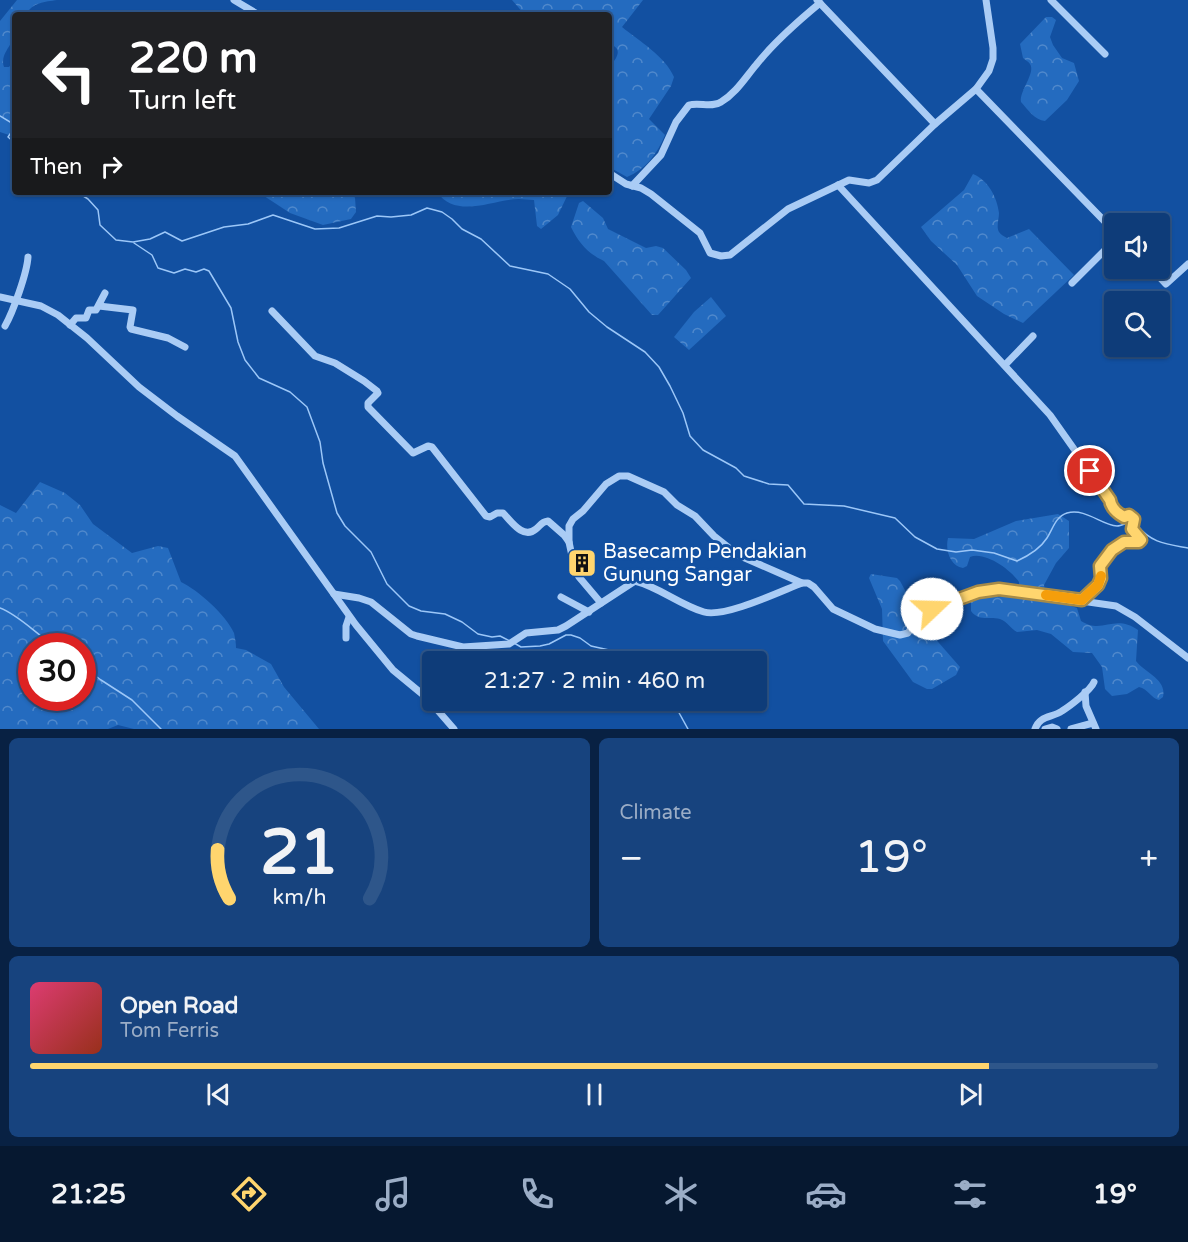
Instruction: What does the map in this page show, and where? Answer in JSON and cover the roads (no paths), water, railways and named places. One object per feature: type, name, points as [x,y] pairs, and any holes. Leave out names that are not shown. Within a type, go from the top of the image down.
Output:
[{"type":"street","points":[[234,0],[254,12]]},
{"type":"street","points":[[612,175],[651,194],[700,233],[710,253],[725,257],[741,248],[788,209],[812,200],[850,180],[869,183],[877,180],[935,124],[976,89],[989,71],[993,59],[986,0]]},
{"type":"street","points":[[1051,0],[1105,54]]},
{"type":"street","points":[[632,186],[661,155],[676,122],[689,105],[711,105],[722,102],[742,84],[755,65],[818,2],[935,124]]},
{"type":"street","points":[[976,89],[1104,221]]},
{"type":"street","points":[[838,185],[1050,415],[1110,500],[1115,511],[1124,517],[1129,515],[1140,541],[1124,542],[1112,550],[1100,566],[1101,578],[1098,585],[1082,600]]},
{"type":"street","points":[[1072,283],[1104,251]]},
{"type":"street","points":[[4,326],[16,300],[26,271],[28,257]]},
{"type":"street","points":[[1161,279],[1166,284],[1188,264]]},
{"type":"street","points":[[70,325],[76,318],[85,318],[89,310],[95,310],[105,293]]},
{"type":"street","points":[[0,297],[41,306],[80,331],[139,387],[236,456],[349,617],[393,669],[427,698],[454,729]]},
{"type":"street","points":[[99,306],[133,310],[129,327],[131,329],[168,338],[185,347]]},
{"type":"street","points":[[272,311],[315,356],[335,363],[377,391],[378,393],[368,403],[368,407],[413,453],[431,446],[486,516],[504,513],[519,529],[527,533],[534,531],[543,521],[548,521],[569,542]]},
{"type":"street","points":[[1005,364],[1033,336]]},
{"type":"street","points":[[601,603],[579,577],[569,542],[569,526],[606,484],[619,476],[628,476],[664,492],[677,505],[695,516],[722,543],[744,559],[802,583]]},
{"type":"street","points":[[334,594],[359,598],[371,603],[411,634],[463,647],[509,644],[526,633],[558,630],[637,581],[704,612],[716,612],[750,603],[802,583],[808,583],[833,609],[875,629],[900,636],[908,633],[918,617],[927,611],[978,592],[999,589],[1082,600],[1122,609],[1188,658]]},
{"type":"street","points":[[561,597],[589,612]]},
{"type":"street","points":[[346,638],[349,617]]},
{"type":"street","points":[[1035,729],[1039,721],[1061,712],[1094,682]]},
{"type":"street","points":[[1071,729],[1094,726],[1085,701],[1085,692]]},
{"type":"street","points":[[1045,729],[1052,727],[1057,729]]},
{"type":"waterway","points":[[0,116],[12,123]]},
{"type":"waterway","points":[[12,131],[8,137],[12,140]]},
{"type":"waterway","points":[[82,195],[98,210],[100,225],[116,240],[133,242],[150,239],[165,232],[182,241],[224,227],[248,224],[273,215],[315,229],[339,228],[377,216],[411,215],[427,208],[442,212],[462,229],[481,239],[510,266],[548,274],[570,289],[589,312],[645,352],[659,367],[683,413],[690,436],[703,450],[736,468],[744,476],[769,484],[788,485],[804,504],[844,506],[895,518],[915,537],[937,549],[994,553],[1017,561],[1041,546],[1057,520],[1067,513],[1081,513],[1117,526],[1130,522]]},
{"type":"waterway","points":[[134,243],[152,255],[158,268],[174,273],[185,269],[196,272],[204,269],[209,271],[231,308],[238,342],[245,360],[259,378],[290,392],[307,407],[320,442],[323,463],[337,513],[345,526],[371,552],[387,584],[409,606],[421,611],[445,614],[462,622],[478,634],[500,636],[510,641]]},
{"type":"waterway","points":[[1137,525],[1153,539],[1188,548]]},
{"type":"waterway","points":[[0,608],[14,615],[38,633]]},
{"type":"waterway","points":[[514,643],[521,647],[540,646],[571,635],[591,646],[610,651]]},
{"type":"waterway","points":[[96,676],[132,700],[161,729]]},
{"type":"waterway","points":[[678,711],[688,729]]},
{"type":"place","name":"Basecamp Pendakian Gunung Sangar","points":[[582,563]]}]
